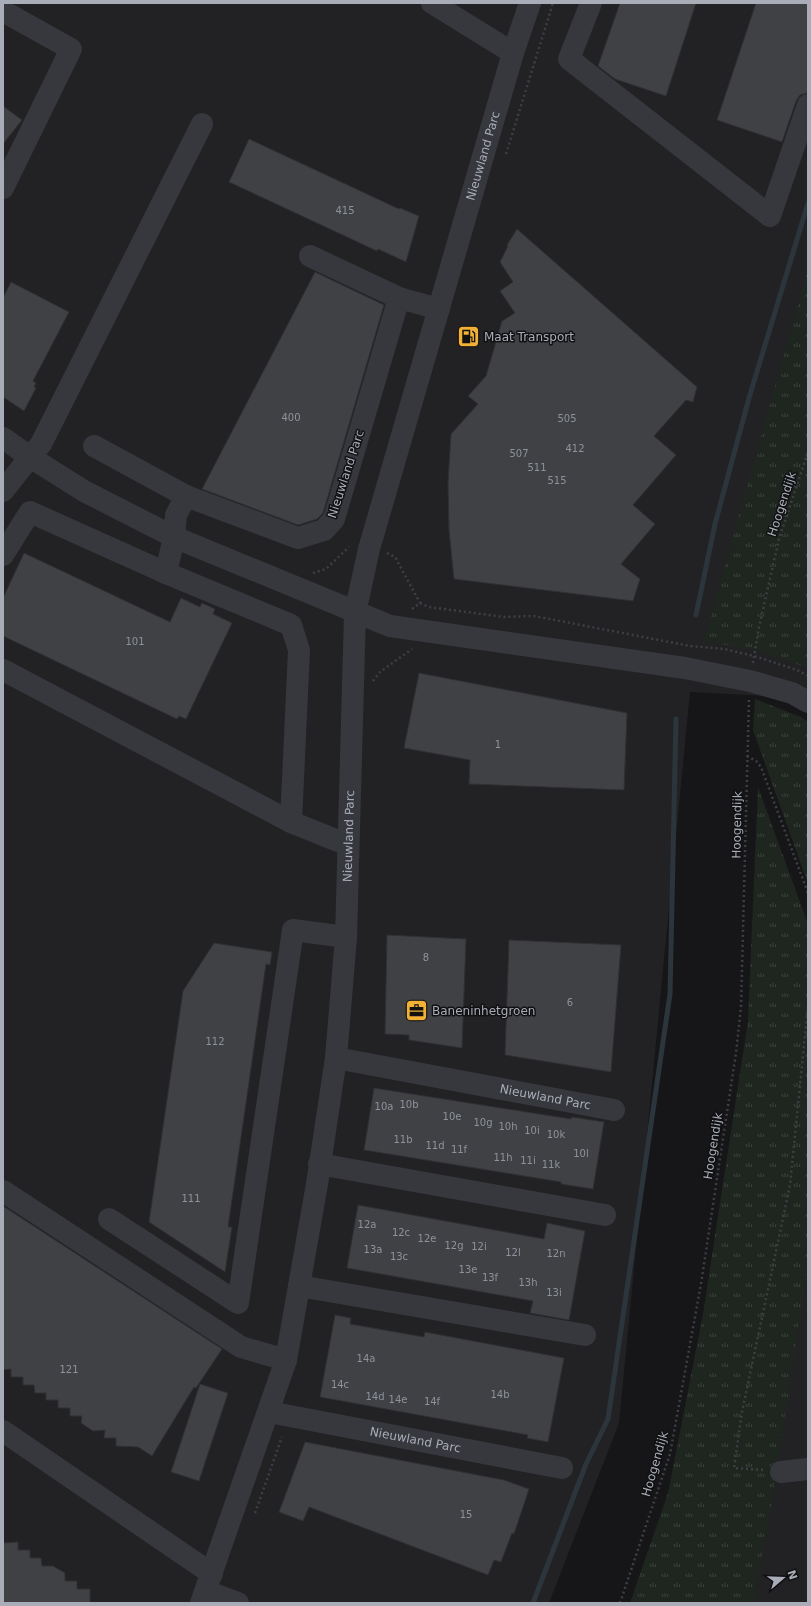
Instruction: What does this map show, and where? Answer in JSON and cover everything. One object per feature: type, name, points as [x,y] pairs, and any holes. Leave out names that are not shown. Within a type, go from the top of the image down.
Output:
[{"type":"street","points":[[432,3],[513,53]]},
{"type":"street","name":"Nieuwland Parc","points":[[206,1589],[286,1360],[336,1058],[346,938],[355,613],[369,549],[513,53],[530,3]]},
{"type":"street","points":[[590,3],[569,58],[770,216],[808,105]]},
{"type":"street","points":[[3,11],[71,49],[3,188]]},
{"type":"street","points":[[6,482],[41,444],[202,124]]},
{"type":"street","points":[[310,256],[399,298],[439,309]]},
{"type":"street","name":"Nieuwland Parc","points":[[94,446],[186,496],[298,538],[324,530],[334,519],[399,298]]},
{"type":"street","points":[[3,438],[84,491],[174,537],[355,613],[390,626],[685,668],[750,681],[792,692],[808,702]]},
{"type":"street","points":[[166,573],[174,537],[176,516],[186,496]]},
{"type":"street","points":[[3,555],[30,512],[166,573],[291,625],[299,650],[291,822]]},
{"type":"street","points":[[3,670],[291,822],[348,845]]},
{"type":"street","points":[[109,1219],[238,1303],[293,930],[346,938]]},
{"type":"street","name":"Nieuwland Parc","points":[[336,1058],[614,1110]]},
{"type":"street","points":[[319,1164],[605,1215]]},
{"type":"street","points":[[3,1191],[241,1347],[286,1360]]},
{"type":"street","points":[[299,1286],[585,1335]]},
{"type":"street","name":"Nieuwland Parc","points":[[269,1412],[562,1468]]},
{"type":"street","points":[[3,1432],[206,1589],[238,1603]]},
{"type":"street","points":[[781,1472],[808,1469]]},
{"type":"path","name":"Hoogendijk","points":[[754,656],[779,539],[808,452]]},
{"type":"path","points":[[390,626],[420,603],[429,607],[504,617],[534,616],[690,646],[724,649],[754,656],[797,670],[808,676]]},
{"type":"path","name":"Hoogendijk","points":[[620,1603],[670,1454],[701,1284],[734,1068],[741,1008],[750,681]]},
{"type":"path","points":[[747,756],[756,761],[761,768],[808,893]]},
{"type":"path","points":[[781,1472],[734,1468],[742,1412],[790,1185],[808,1006]]},
{"type":"shaded area","points":[[3,3],[808,3],[808,698],[690,692],[619,1423],[549,1603],[3,1603]]},
{"type":"shaded area","points":[[808,943],[808,1603],[710,1603]]},
{"type":"green space","points":[[808,269],[808,668],[760,651],[704,641]]},
{"type":"green space","points":[[755,699],[801,717],[808,722],[808,884],[753,730]]},
{"type":"green space","points":[[758,787],[808,924],[808,1263],[772,1503],[755,1591],[760,1603],[630,1603],[668,1493],[703,1314],[748,1021]]},
{"type":"building","points":[[620,3],[696,3],[666,96],[615,79],[598,66]]},
{"type":"building","points":[[756,3],[808,3],[808,89],[807,93],[800,95],[796,101],[782,142],[717,120]]},
{"type":"building","points":[[3,106],[22,120],[3,144]]},
{"type":"building","points":[[249,139],[399,209],[400,208],[419,216],[406,262],[378,249],[377,251],[229,182]]},
{"type":"building","points":[[517,229],[697,387],[693,402],[686,400],[654,436],[676,455],[633,505],[655,524],[621,564],[640,579],[633,601],[454,579],[449,530],[448,482],[451,434],[478,404],[468,396],[486,376],[502,321],[515,313],[500,291],[513,282],[500,262],[508,246],[507,245]]},
{"type":"building","points":[[315,272],[384,305],[323,513],[317,519],[298,525],[202,489]]},
{"type":"building","points":[[11,282],[69,312],[33,381],[36,383],[34,387],[36,388],[24,411],[3,397],[3,298]]},
{"type":"building","points":[[24,553],[170,622],[181,598],[200,607],[202,603],[215,609],[213,614],[232,623],[186,719],[179,716],[177,719],[3,636],[3,598]]},
{"type":"building","points":[[419,673],[627,713],[624,790],[469,784],[470,760],[404,748]]},
{"type":"building","points":[[387,935],[466,939],[462,1048],[409,1040],[409,1035],[385,1034]]},
{"type":"building","points":[[509,940],[621,945],[611,1072],[505,1055]]},
{"type":"building","points":[[214,943],[272,952],[270,965],[266,964],[228,1227],[232,1227],[225,1272],[149,1222],[183,991]]},
{"type":"building","points":[[374,1088],[571,1119],[572,1117],[604,1122],[593,1189],[561,1184],[561,1182],[364,1150]]},
{"type":"building","points":[[358,1205],[544,1239],[547,1223],[585,1231],[569,1320],[530,1313],[533,1301],[347,1268]]},
{"type":"building","points":[[3,1206],[222,1349],[196,1388],[194,1387],[152,1456],[138,1447],[116,1446],[116,1438],[104,1438],[105,1430],[93,1431],[81,1423],[82,1416],[70,1416],[70,1408],[58,1408],[58,1400],[46,1400],[46,1393],[35,1393],[34,1385],[23,1385],[23,1377],[11,1377],[11,1369],[3,1370]]},
{"type":"building","points":[[335,1315],[351,1318],[350,1324],[424,1337],[425,1332],[564,1358],[548,1442],[527,1438],[528,1435],[320,1397]]},
{"type":"building","points":[[200,1384],[228,1393],[199,1481],[171,1472]]},
{"type":"building","points":[[305,1442],[504,1480],[529,1489],[514,1534],[512,1533],[501,1562],[494,1560],[488,1575],[309,1507],[303,1521],[279,1512]]},
{"type":"building","points":[[18,1542],[18,1550],[30,1550],[30,1558],[41,1558],[42,1566],[53,1566],[65,1573],[65,1581],[77,1581],[77,1589],[90,1589],[90,1603],[3,1603],[3,1543]]},
{"type":"waterway","points":[[696,615],[715,524],[749,398],[808,203]]},
{"type":"waterway","points":[[533,1603],[586,1464],[608,1419],[670,994],[676,719]]},
{"type":"place","name":"Maat Transport","points":[[469,337]]},
{"type":"place","name":"Baneninhetgroen","points":[[417,1011]]}]
